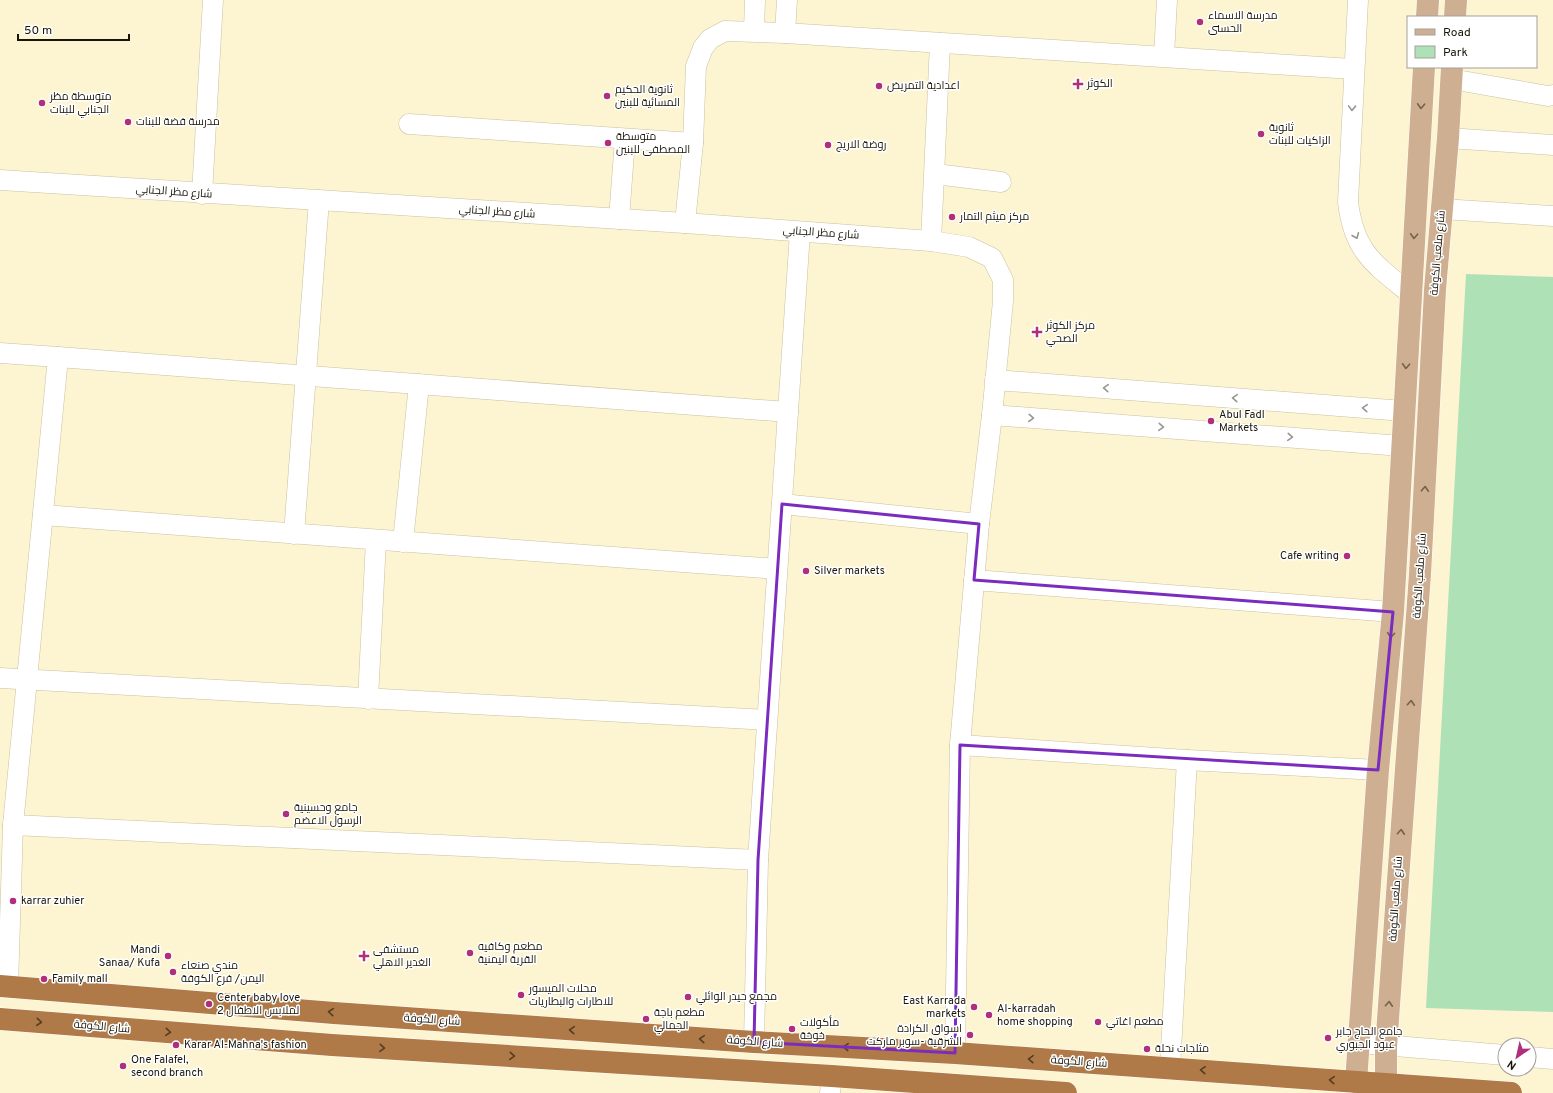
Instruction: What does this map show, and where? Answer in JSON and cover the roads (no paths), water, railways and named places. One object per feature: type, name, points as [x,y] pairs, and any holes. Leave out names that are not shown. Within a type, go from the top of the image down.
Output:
[{"type":"highway","name":"شارع الكوفة","points":[[4,986],[407,1018],[754,1042],[955,1053],[1356,1082],[1441,1090],[1511,1093]]},
{"type":"highway","points":[[240,1038],[256,1031],[295,1031],[299,1021],[296,1014],[281,1008]]},
{"type":"highway","points":[[355,1046],[344,1042],[341,1038],[340,1034],[342,1027],[348,1025],[376,1025],[407,1018]]},
{"type":"highway","name":"شارع الكوفة","points":[[0,1019],[831,1084],[1066,1093]]},
{"type":"main road","points":[[1427,16],[1428,0]]},
{"type":"main road","points":[[1455,16],[1456,0]]},
{"type":"main road","points":[[1356,1082],[1378,770],[1393,612],[1424,68]]},
{"type":"main road","name":"شارع ملعب الكوفة","points":[[1386,1085],[1386,1046],[1420,574],[1435,290],[1452,73]]},
{"type":"main road","points":[[1398,523],[1401,527],[1410,530],[1415,529],[1423,523]]},
{"type":"main road","points":[[1395,573],[1398,569],[1408,566],[1413,567],[1420,574]]},
{"type":"street","points":[[202,194],[213,0]]},
{"type":"street","points":[[754,31],[755,0]]},
{"type":"street","points":[[785,33],[787,0]]},
{"type":"street","points":[[1164,56],[1167,0]]},
{"type":"street","points":[[1358,0],[1348,202],[1350,222],[1357,240],[1368,256],[1381,270],[1410,294]]},
{"type":"street","points":[[685,223],[693,143],[696,66],[702,48],[710,39],[724,31],[754,31],[1354,69]]},
{"type":"street","points":[[931,241],[940,43]]},
{"type":"street","points":[[1452,73],[1553,96]]},
{"type":"street","points":[[409,124],[693,143]]},
{"type":"street","points":[[1448,138],[1553,145]]},
{"type":"street","points":[[619,219],[625,139]]},
{"type":"street","points":[[935,174],[1001,182]]},
{"type":"street","name":"شارع مظر الجنابي","points":[[0,180],[202,194],[685,223],[931,241],[969,247],[992,258],[1003,280],[1003,301],[995,380]]},
{"type":"street","points":[[294,534],[319,200]]},
{"type":"street","points":[[1442,209],[1553,216]]},
{"type":"street","points":[[754,1042],[758,860],[800,232]]},
{"type":"street","points":[[0,353],[788,412]]},
{"type":"street","points":[[4,986],[13,825],[58,357]]},
{"type":"street","points":[[955,1053],[960,744],[979,524],[995,380],[1404,411]]},
{"type":"street","points":[[403,542],[419,384]]},
{"type":"street","points":[[992,415],[1402,446]]},
{"type":"street","points":[[782,504],[979,524]]},
{"type":"street","points":[[43,516],[777,569]]},
{"type":"street","points":[[368,699],[376,540]]},
{"type":"street","points":[[974,580],[1393,612]]},
{"type":"street","points":[[0,678],[27,681],[767,720]]},
{"type":"street","points":[[960,744],[1187,760],[1378,770]]},
{"type":"street","points":[[1170,1068],[1187,760]]},
{"type":"street","points":[[13,825],[758,860]]},
{"type":"street","points":[[1358,1043],[1497,1055]]},
{"type":"street","points":[[1537,1058],[1553,1059]]},
{"type":"place","name":"مدرسة الاسماء الحسنى","points":[[1200,22]]},
{"type":"place","name":"الكوثر","points":[[1078,84]]},
{"type":"place","name":"اعدادية التمريض","points":[[879,86]]},
{"type":"place","name":"ثانوية الحكيم المسائية للبنين","points":[[607,96]]},
{"type":"place","name":"متوسطة مظر الجنابي للبنات","points":[[42,103]]},
{"type":"place","name":"مدرسة فضة للبنات","points":[[128,122]]},
{"type":"place","name":"ثانوية الزاكيات للبنات","points":[[1261,134]]},
{"type":"place","name":"متوسطة المصطفى للبنين","points":[[608,143]]},
{"type":"place","name":"روضة الاريج","points":[[828,145]]},
{"type":"place","name":"مركز ميثم التمار","points":[[952,217]]},
{"type":"place","name":"مركز الكوثر الصحي","points":[[1037,332]]},
{"type":"place","name":"Abul Fadl Markets","points":[[1211,421]]},
{"type":"place","name":"Cafe writing","points":[[1347,556]]},
{"type":"place","name":"Silver markets","points":[[806,571]]},
{"type":"place","name":"جامع وحسينية الرسول الاعضم","points":[[286,814]]},
{"type":"place","name":"karrar zuhier","points":[[13,901]]},
{"type":"place","name":"مطعم وكافيه القرية اليمنية","points":[[470,953]]},
{"type":"place","name":"Mandi Sanaa/ Kufa","points":[[168,956]]},
{"type":"place","name":"مستشفى الغدير الاهلي","points":[[364,956]]},
{"type":"place","name":"مندي صنعاء اليمن/ فرع الكوفة","points":[[173,972]]},
{"type":"place","name":"Family mall","points":[[44,979]]},
{"type":"place","name":"محلات الميسور للاطارات والبطاريات","points":[[521,995]]},
{"type":"place","name":"مجمع حيدر الوائلي","points":[[688,997]]},
{"type":"place","name":"Center baby love لملابس الاطفال 2","points":[[209,1004]]},
{"type":"place","name":"East Karrada markets","points":[[974,1007]]},
{"type":"place","name":"Al-karradah home shopping","points":[[989,1015]]},
{"type":"place","name":"مطعم باجة الجمالي","points":[[646,1019]]},
{"type":"place","name":"مطعم اغاتي","points":[[1098,1022]]},
{"type":"place","name":"مأكولات خوخة","points":[[792,1029]]},
{"type":"place","name":"اسواق الكرادة الشرقية -سوبر ماركت","points":[[970,1035]]},
{"type":"place","name":"جامع الحاج جابر عبود الجبوري","points":[[1328,1038]]},
{"type":"place","name":"Karar Al-Mahna's fashion","points":[[176,1045]]},
{"type":"place","name":"مثلجات نحلة","points":[[1147,1049]]},
{"type":"place","name":"One Falafel, second branch","points":[[123,1066]]}]
